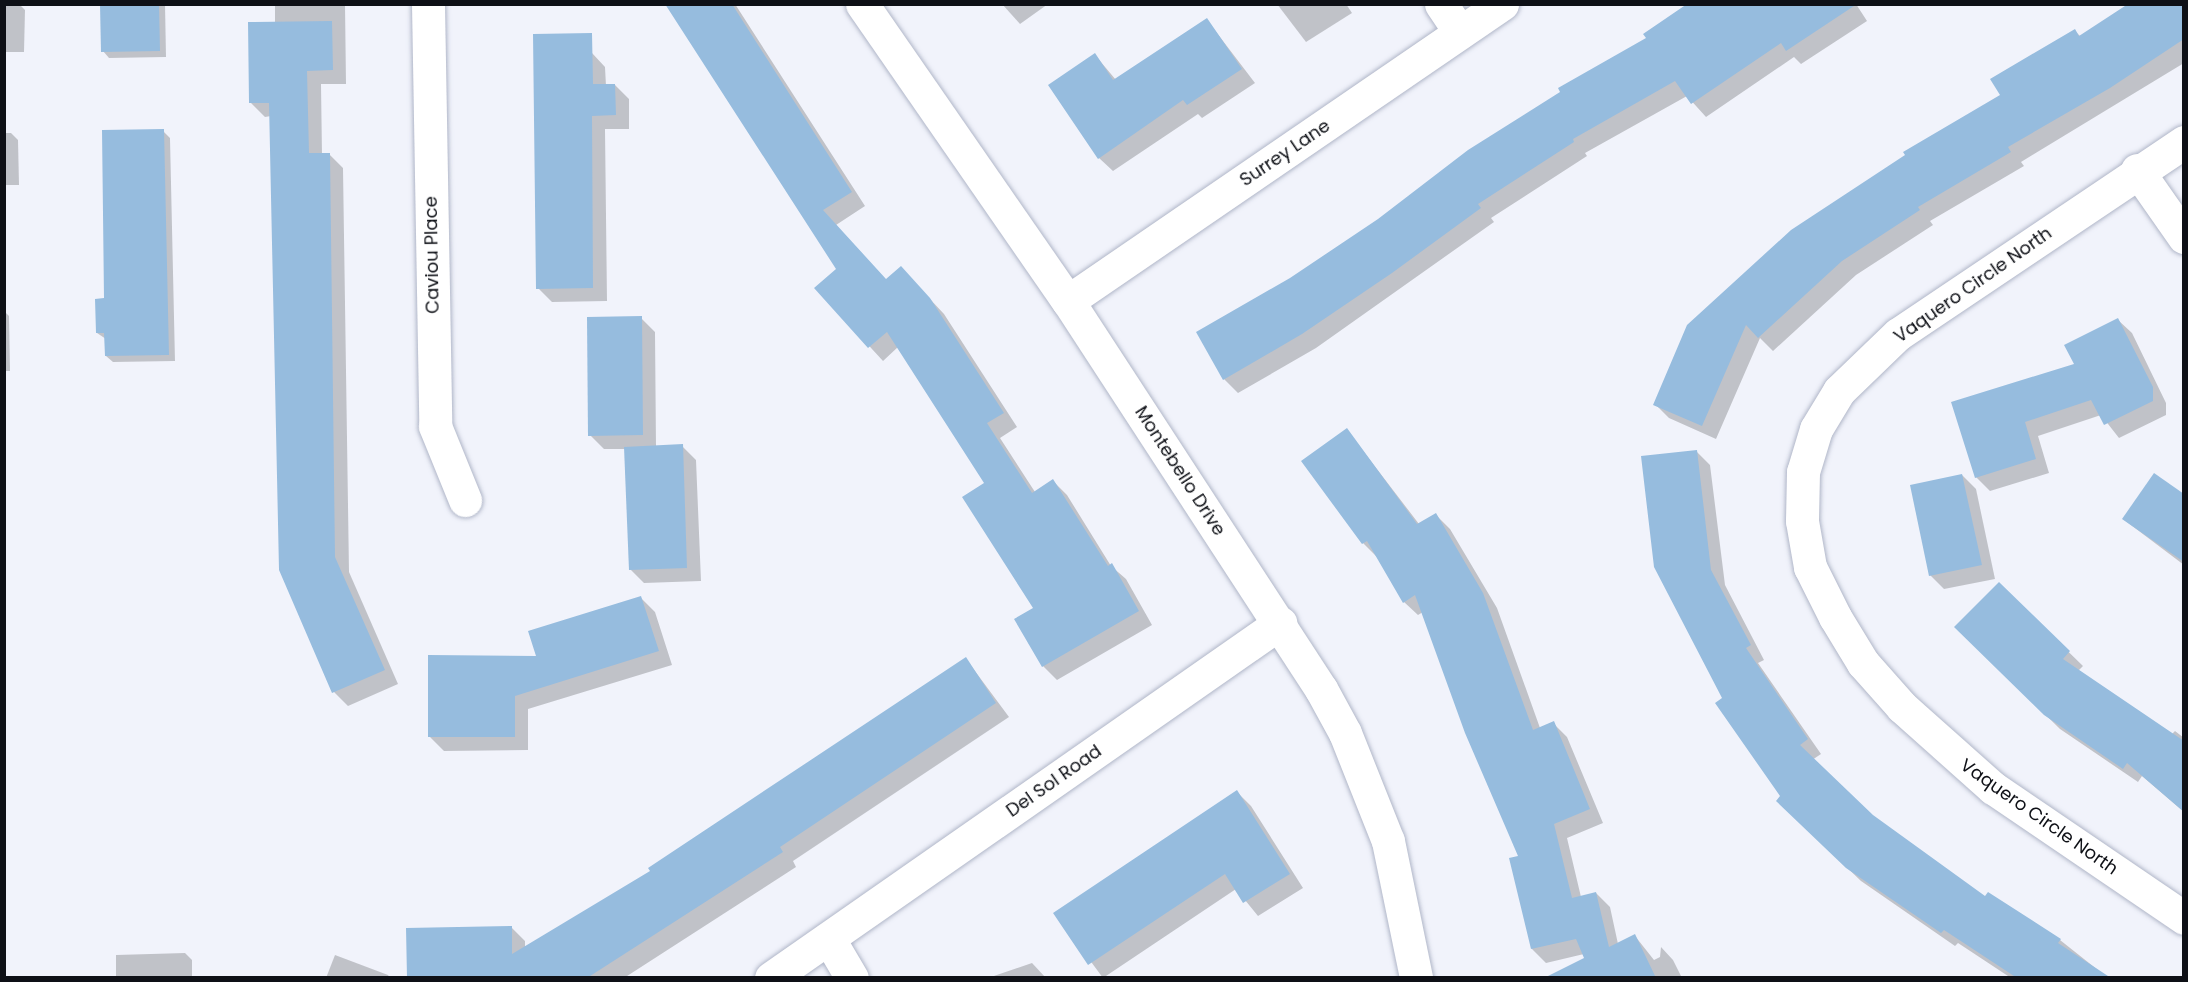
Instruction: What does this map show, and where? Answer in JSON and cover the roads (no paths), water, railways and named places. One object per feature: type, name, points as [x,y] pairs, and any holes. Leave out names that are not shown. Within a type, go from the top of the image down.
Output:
[{"type":"street","name":"Caviou Place","points":[[428,4],[435,426],[465,500]]},
{"type":"street","name":"Montebello Drive","points":[[862,4],[1068,301],[1280,623],[1345,733],[1388,841],[1416,978]]},
{"type":"street","points":[[1442,4],[1460,32]]},
{"type":"street","name":"Surrey Lane","points":[[1068,301],[1502,4]]},
{"type":"street","name":"Vaquero Circle North","points":[[2184,142],[2137,170],[1898,334],[1839,391],[1816,429],[1803,472],[1802,521],[1810,567],[1835,617],[1863,663],[1902,707],[1993,788],[2184,918]]},
{"type":"street","points":[[2137,170],[2184,237]]},
{"type":"street","name":"Del Sol Road","points":[[771,978],[1280,623]]},
{"type":"street","points":[[829,939],[852,978]]}]
